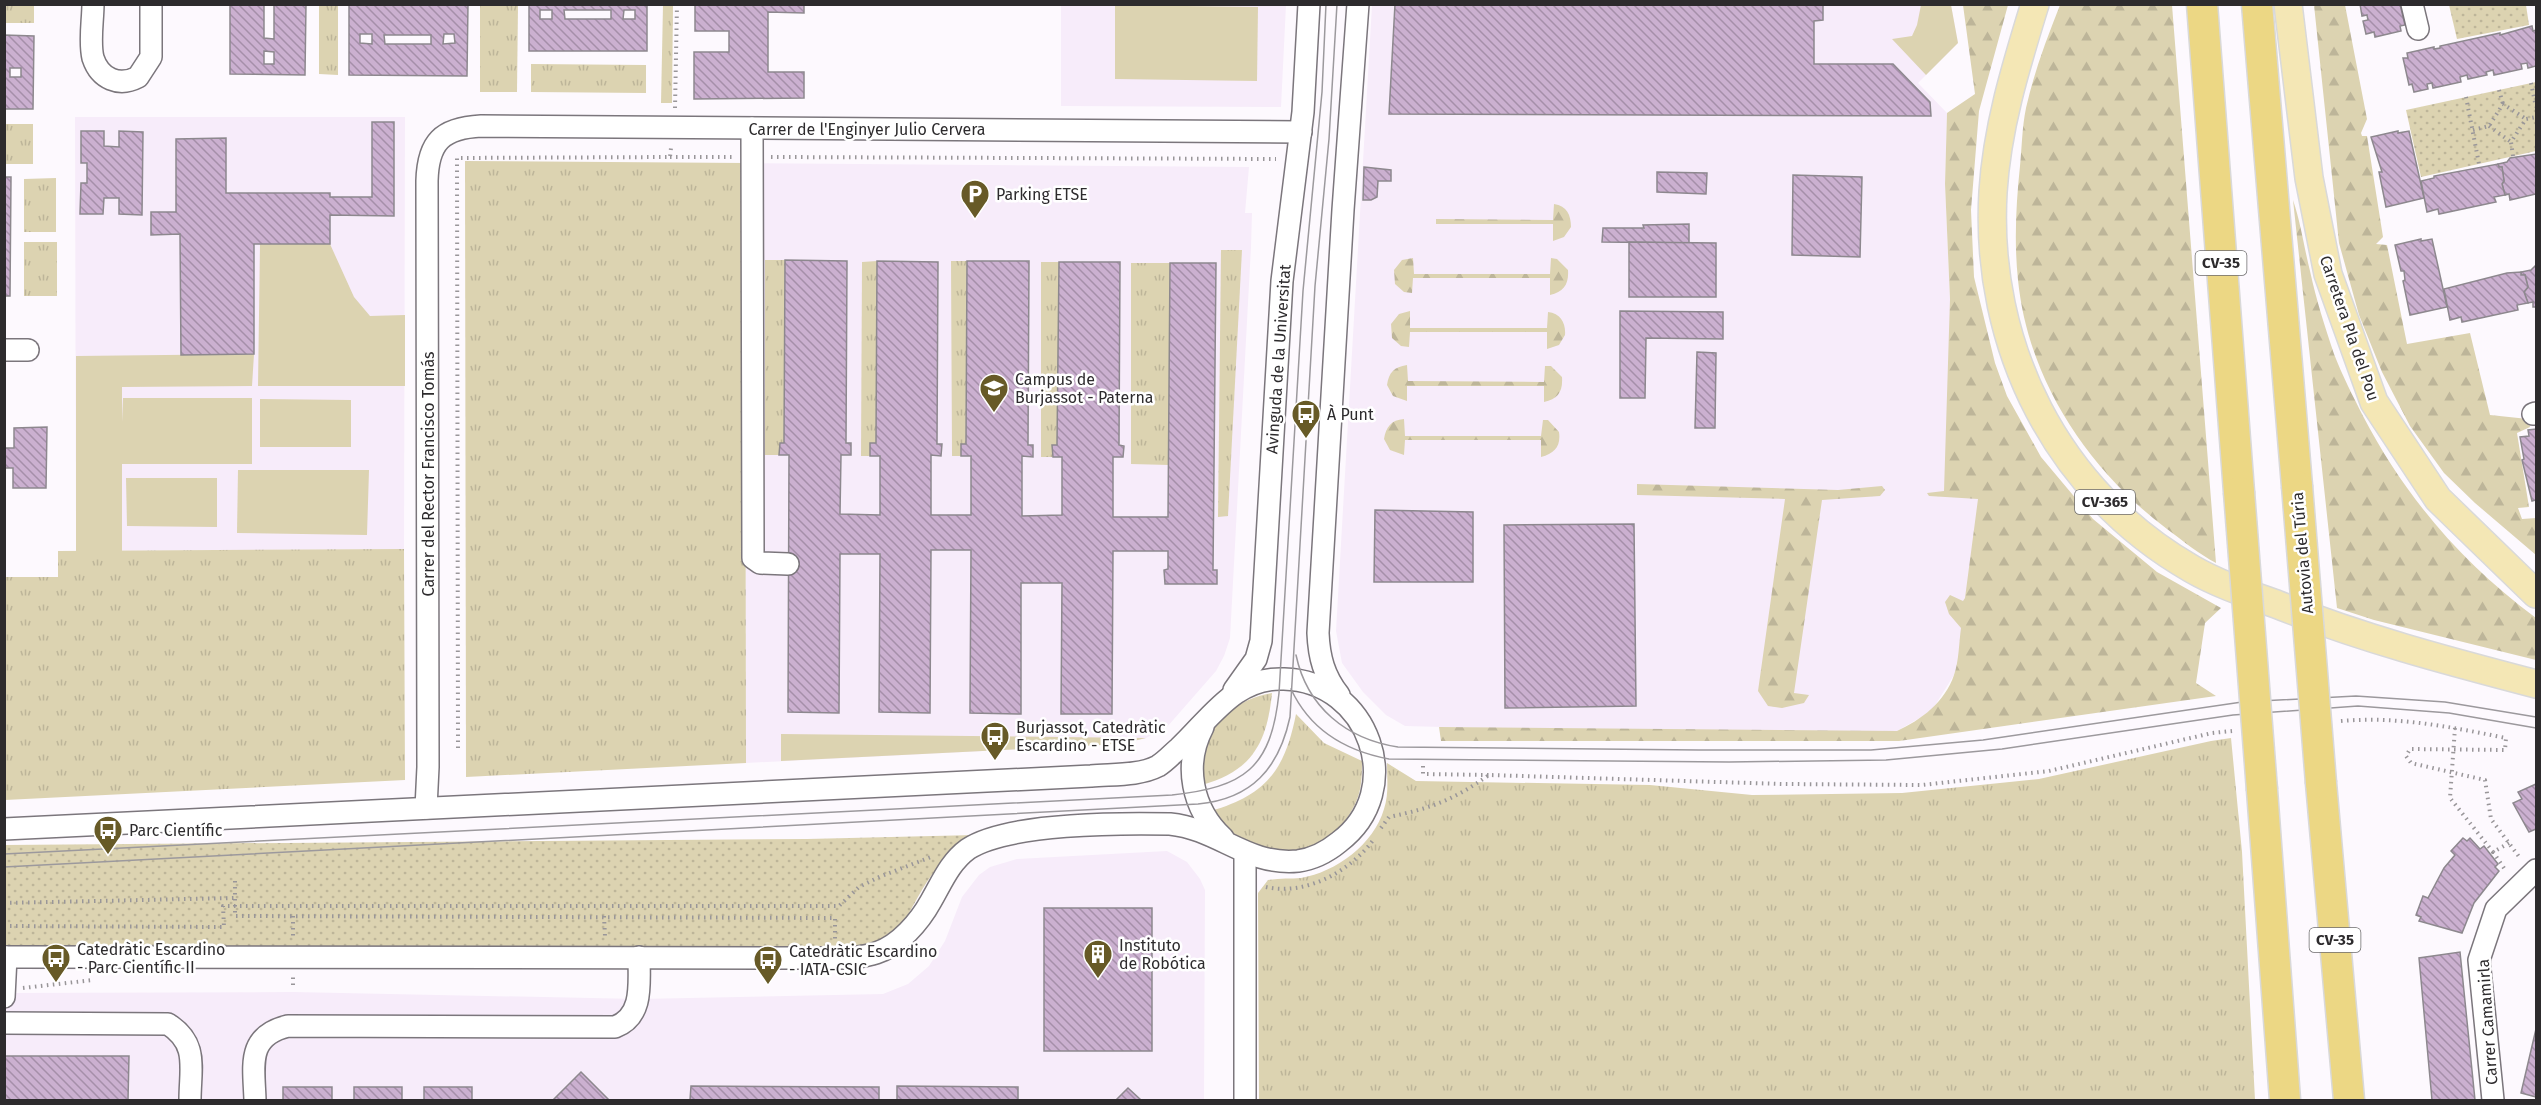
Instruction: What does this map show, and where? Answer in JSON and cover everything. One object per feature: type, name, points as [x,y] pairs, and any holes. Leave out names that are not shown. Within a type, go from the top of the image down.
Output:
[{"type":"highway","name":"CV-35","points":[[2202,4],[2285,1101]]},
{"type":"highway","name":"Autovia del Túria","points":[[2257,4],[2349,1101]]},
{"type":"main road","name":"CV-365","points":[[2035,4],[2007,99],[1998,146],[1993,193],[1994,229],[1997,272],[2009,340],[2033,400],[2061,450],[2092,490],[2124,521],[2160,548],[2210,578],[2340,629],[2405,650],[2536,684]]},
{"type":"main road","name":"Carretera Pla del Pou","points":[[2288,4],[2309,178],[2328,274],[2374,402],[2438,499],[2536,594]]},
{"type":"street","points":[[93,4],[92,56],[103,75],[112,81],[121,82],[138,77],[151,57],[151,4]]},
{"type":"street","name":"Avinguda de la Universitat","points":[[1223,702],[1248,673],[1256,659],[1261,641],[1282,282],[1301,132],[1309,4]]},
{"type":"street","points":[[1343,701],[1324,670],[1318,651],[1318,633],[1343,210],[1358,4]]},
{"type":"street","points":[[2412,4],[2418,29]]},
{"type":"street","name":"Carrer de l'Enginyer Julio Cervera","points":[[437,142],[453,130],[464,127],[1301,132]]},
{"type":"street","points":[[752,128],[753,558],[759,563],[788,564]]},
{"type":"street","name":"Carrer del Rector Francisco Tomás","points":[[426,808],[428,767],[427,181],[428,160],[437,142]]},
{"type":"street","points":[[4,350],[28,350]]},
{"type":"street","points":[[4,829],[1091,776],[1145,771],[1170,757],[1223,702],[1243,687],[1280,679],[1304,681],[1323,687],[1343,701],[1360,719],[1371,742],[1374,756],[1374,784],[1366,811],[1350,834],[1327,851],[1310,858],[1301,861],[1272,861],[1238,849],[1189,826],[1170,824],[1034,830],[997,835],[969,849],[952,863],[917,922],[901,939],[878,953],[836,959],[5,957],[13,992]]},
{"type":"street","points":[[1207,719],[1196,741],[1192,764],[1194,788],[1198,804],[1212,827],[1238,849],[1245,1101]]},
{"type":"street","name":"Carrer Camamirla","points":[[2493,1101],[2479,960],[2496,909],[2534,872]]},
{"type":"street","points":[[255,1101],[256,1048],[263,1037],[279,1028],[288,1026],[615,1027],[624,1024],[636,1009],[639,999],[639,957]]},
{"type":"street","points":[[4,1023],[168,1024],[182,1034],[191,1050],[190,1101]]},
{"type":"path","points":[[670,157],[676,103],[677,4]]},
{"type":"path","points":[[2531,83],[2536,107]]},
{"type":"path","points":[[2499,90],[2503,104],[2526,120]]},
{"type":"path","points":[[2466,97],[2480,164]]},
{"type":"path","points":[[2473,130],[2489,126],[2503,104]]},
{"type":"path","points":[[2513,156],[2511,142],[2526,120],[2536,117]]},
{"type":"path","points":[[2489,126],[2511,142]]},
{"type":"path","points":[[458,748],[458,158],[1298,159]]},
{"type":"path","points":[[2338,721],[2361,719],[2425,722],[2506,738],[2505,750],[2410,749],[2406,756],[2411,764],[2485,780],[2491,819],[2534,872]]},
{"type":"path","points":[[2455,728],[2450,798],[2493,852],[2509,843]]},
{"type":"path","points":[[1423,766],[1423,774],[1783,784],[1922,785],[2049,771],[2212,733],[2235,731]]},
{"type":"path","points":[[1465,792],[1489,775]]},
{"type":"path","points":[[4,926],[224,927],[223,906],[839,906],[859,887],[879,877],[936,856]]},
{"type":"path","points":[[235,881],[235,916],[835,918],[835,946]]},
{"type":"path","points":[[4,903],[235,898]]},
{"type":"path","points":[[293,916],[293,943]]},
{"type":"path","points":[[604,916],[606,945]]},
{"type":"path","points":[[13,992],[97,980]]},
{"type":"shaded area","points":[[1061,5],[1286,5],[1281,107],[1061,106]]},
{"type":"shaded area","points":[[1372,5],[1951,5],[1958,43],[1918,83],[1947,113],[1945,184],[1950,299],[2005,482],[1954,675],[1934,707],[1923,716],[1897,731],[1634,732],[1405,726],[1386,715],[1363,692],[1342,663],[1336,631]]},
{"type":"shaded area","points":[[75,117],[405,117],[404,549],[76,551]]},
{"type":"shaded area","name":"Campus de Burjassot - Paterna","points":[[745,163],[1249,167],[1245,213],[1252,213],[1251,247],[1230,638],[1216,671],[1167,727],[1146,738],[1121,744],[746,763]]},
{"type":"shaded area","points":[[1167,851],[1187,862],[1205,890],[1204,1100],[5,1100],[5,993],[293,992],[639,999],[883,994],[908,984],[929,966],[945,941],[962,897],[979,875],[990,867],[1017,859]]},
{"type":"green space","points":[[5,4],[34,5],[34,23],[5,23]]},
{"type":"green space","points":[[319,5],[338,5],[338,75],[319,74]]},
{"type":"green space","points":[[480,5],[518,5],[517,92],[480,92]]},
{"type":"green space","points":[[663,5],[673,5],[672,103],[661,103]]},
{"type":"green space","points":[[1115,5],[1258,7],[1257,81],[1115,79]]},
{"type":"green space","points":[[1921,5],[1951,5],[1958,43],[1926,75],[1892,39],[1912,36]]},
{"type":"green space","points":[[1963,5],[2008,5],[1979,111],[1971,210],[1974,277],[1995,363],[2007,396],[2041,457],[2093,519],[2157,572],[2221,608],[2205,623],[2196,683],[2216,696],[1899,741],[1441,741],[1439,727],[1897,731],[1923,716],[1945,694],[1956,670],[1961,628],[1949,614],[1945,602],[1950,595],[1963,601],[1965,598],[1978,499],[1929,496],[1927,493],[1944,491],[1950,299],[1945,184],[1947,113],[1975,94]]},
{"type":"green space","points":[[2060,5],[2172,5],[2216,563],[2167,529],[2112,479],[2088,451],[2067,420],[2034,353],[2024,317],[2018,280],[2017,195],[2026,108],[2037,68]]},
{"type":"green space","points":[[2314,5],[2345,5],[2367,119],[2361,133],[2362,136],[2367,136],[2383,237],[2376,244],[2387,245],[2407,344],[2470,333],[2490,415],[2528,419],[2530,427],[2517,433],[2529,507],[2518,508],[2522,519],[2536,518],[2536,555],[2444,473],[2410,426],[2382,372],[2359,315],[2339,243]]},
{"type":"green space","points":[[2449,5],[2526,5],[2529,25],[2457,39]]},
{"type":"green space","points":[[531,64],[646,65],[646,93],[531,92]]},
{"type":"green space","points":[[2536,82],[2536,151],[2421,177],[2406,110]]},
{"type":"green space","points":[[5,124],[33,124],[33,164],[5,164]]},
{"type":"green space","points":[[465,161],[745,163],[746,763],[466,777]]},
{"type":"green space","points":[[56,178],[56,232],[24,232],[24,179]]},
{"type":"green space","points":[[2293,200],[2327,334],[2340,370],[2363,416],[2397,474],[2438,527],[2484,575],[2536,618],[2536,660],[2374,620],[2337,608]]},
{"type":"green space","points":[[1554,204],[1567,212],[1571,227],[1564,237],[1553,241],[1553,224],[1436,224],[1436,219],[1553,220]]},
{"type":"green space","points":[[24,242],[57,242],[57,296],[24,296]]},
{"type":"green space","points":[[260,244],[330,244],[354,297],[370,316],[405,315],[405,386],[258,386]]},
{"type":"green space","points":[[1221,250],[1242,250],[1228,516],[1218,517]]},
{"type":"green space","points":[[1413,258],[1414,274],[1550,274],[1551,258],[1557,259],[1568,270],[1568,279],[1565,287],[1550,295],[1550,278],[1413,278],[1412,293],[1404,292],[1395,284],[1394,270],[1402,260]]},
{"type":"green space","points":[[765,260],[785,260],[784,443],[780,443],[779,455],[765,455]]},
{"type":"green space","points":[[877,261],[876,443],[870,456],[861,456],[862,262]]},
{"type":"green space","points":[[951,261],[967,261],[966,444],[961,445],[961,456],[952,456]]},
{"type":"green space","points":[[1041,262],[1059,262],[1057,445],[1052,445],[1053,457],[1041,457]]},
{"type":"green space","points":[[1131,263],[1170,263],[1169,465],[1131,464]]},
{"type":"green space","points":[[1410,311],[1410,328],[1547,328],[1548,312],[1556,314],[1562,320],[1565,335],[1559,345],[1547,349],[1547,332],[1410,332],[1409,347],[1401,346],[1392,338],[1391,324],[1399,314]]},
{"type":"green space","points":[[254,354],[252,386],[122,387],[122,422],[123,398],[252,398],[252,464],[122,464],[122,551],[76,551],[76,356]]},
{"type":"green space","points":[[1407,365],[1408,381],[1544,382],[1545,366],[1551,366],[1562,377],[1562,387],[1556,397],[1544,402],[1544,386],[1407,386],[1407,401],[1393,396],[1387,385],[1393,371]]},
{"type":"green space","points":[[260,399],[351,400],[351,447],[260,447]]},
{"type":"green space","points":[[1404,419],[1405,436],[1541,436],[1543,420],[1548,420],[1559,432],[1559,441],[1553,451],[1541,457],[1541,440],[1405,440],[1404,455],[1390,450],[1384,439],[1390,425]]},
{"type":"green space","points":[[238,470],[369,470],[367,535],[237,533]]},
{"type":"green space","points":[[126,478],[217,478],[217,527],[127,526]]},
{"type":"green space","points":[[1637,484],[1838,490],[1882,486],[1885,490],[1880,496],[1822,500],[1794,693],[1809,695],[1804,703],[1782,708],[1768,706],[1758,691],[1785,499],[1637,495]]},
{"type":"green space","points":[[404,549],[405,780],[5,800],[5,577],[58,577],[58,551]]},
{"type":"green space","points":[[1272,693],[1266,726],[1254,752],[1233,772],[1202,785],[1206,743],[1218,722],[1227,713],[1248,700]]},
{"type":"green space","points":[[1296,714],[1324,743],[1362,761],[1361,787],[1348,816],[1326,838],[1299,850],[1284,852],[1268,850],[1230,835],[1211,811],[1246,797],[1270,777],[1286,751]]},
{"type":"green space","points":[[781,734],[1146,738],[1121,744],[781,761]]},
{"type":"green space","points":[[2231,738],[2242,852],[2255,1100],[1259,1100],[1258,893],[1268,880],[1301,878],[1327,870],[1363,845],[1379,822],[1386,803],[1387,763],[1416,781],[1650,785],[1752,795],[1902,793],[2039,779]]},
{"type":"green space","points":[[975,835],[935,870],[903,923],[895,932],[871,945],[846,950],[784,946],[5,946],[4,845],[807,839]]},
{"type":"building","points":[[230,4],[264,4],[264,38],[274,39],[274,4],[306,4],[305,75],[230,74]],"holes":[[[264,51],[274,52],[274,64],[264,64]]]},
{"type":"building","points":[[349,4],[468,4],[467,76],[349,75]],"holes":[[[360,34],[372,34],[372,44],[360,43]],[[444,34],[454,34],[455,43],[443,44]],[[384,35],[431,35],[431,44],[385,44]]]},
{"type":"building","points":[[529,4],[647,4],[647,51],[529,51]],"holes":[[[540,10],[552,10],[552,19],[540,19]],[[564,10],[611,10],[611,19],[565,19]],[[624,10],[635,10],[635,19],[623,19]]]},
{"type":"building","points":[[695,4],[804,4],[804,13],[768,12],[768,72],[804,72],[804,98],[694,99],[694,52],[729,52],[729,31],[695,31]]},
{"type":"building","points":[[1395,4],[1823,4],[1823,20],[1814,21],[1814,64],[1893,64],[1930,102],[1931,116],[1389,114]]},
{"type":"building","points":[[2360,4],[2400,4],[2405,25],[2400,26],[2401,31],[2375,37],[2374,32],[2366,34],[2363,21],[2368,20],[2367,15],[2362,16]]},
{"type":"building","points":[[2532,26],[2533,31],[2536,30],[2536,66],[2528,68],[2527,63],[2521,64],[2522,69],[2494,75],[2493,70],[2486,72],[2487,75],[2468,79],[2467,75],[2460,77],[2461,82],[2433,88],[2432,83],[2427,84],[2428,89],[2414,92],[2412,84],[2409,85],[2403,58],[2408,58],[2407,53],[2434,47],[2434,49],[2440,48],[2440,46],[2500,33],[2500,35]]},
{"type":"building","points":[[4,35],[34,36],[33,109],[4,109]],"holes":[[[10,68],[21,68],[21,77],[10,77]]]},
{"type":"building","points":[[372,122],[394,122],[394,216],[330,215],[330,244],[254,244],[254,354],[181,355],[180,234],[151,235],[151,212],[176,212],[176,139],[226,138],[226,193],[330,193],[330,197],[372,197]]},
{"type":"building","points":[[81,131],[104,131],[104,146],[119,147],[119,131],[143,132],[142,215],[119,214],[119,198],[104,198],[103,214],[80,214],[81,183],[87,183],[87,163],[81,163]]},
{"type":"building","points":[[2398,131],[2398,133],[2409,131],[2424,198],[2386,207],[2379,172],[2382,172],[2371,137]]},
{"type":"building","points":[[2536,154],[2536,194],[2510,200],[2509,194],[2505,195],[2502,184],[2504,181],[2502,167],[2498,164],[2507,162],[2510,158]]},
{"type":"building","points":[[2498,164],[2502,167],[2504,181],[2502,184],[2505,195],[2494,197],[2496,202],[2439,214],[2438,209],[2427,212],[2421,181],[2434,178],[2434,176]]},
{"type":"building","points":[[1364,167],[1391,170],[1391,181],[1378,181],[1377,197],[1371,200],[1363,200]]},
{"type":"building","points":[[1657,172],[1707,173],[1706,194],[1657,192]]},
{"type":"building","points":[[1793,175],[1862,177],[1860,257],[1792,255]]},
{"type":"building","points":[[4,177],[11,177],[10,296],[4,296]]},
{"type":"building","points":[[1689,224],[1689,243],[1602,242],[1603,228],[1644,228],[1643,225]]},
{"type":"building","points":[[2421,239],[2421,241],[2432,239],[2447,307],[2410,315],[2403,281],[2405,280],[2404,271],[2401,271],[2395,245]]},
{"type":"building","points":[[1629,242],[1716,243],[1716,297],[1629,297]]},
{"type":"building","points":[[785,260],[847,261],[846,443],[851,443],[851,455],[841,455],[840,514],[880,515],[880,456],[870,456],[870,443],[876,443],[877,261],[938,262],[937,444],[942,444],[941,456],[931,455],[931,515],[971,515],[971,456],[961,456],[961,444],[966,444],[967,261],[1029,261],[1028,445],[1033,445],[1033,457],[1022,456],[1022,516],[1062,515],[1062,457],[1053,457],[1052,445],[1057,445],[1059,262],[1120,262],[1119,445],[1124,446],[1123,457],[1113,457],[1113,517],[1168,517],[1170,263],[1216,263],[1213,570],[1217,570],[1217,584],[1165,584],[1164,570],[1168,569],[1168,551],[1113,551],[1112,714],[1061,714],[1062,583],[1021,583],[1021,714],[970,713],[971,550],[931,550],[930,713],[879,712],[880,554],[840,554],[839,713],[788,712],[789,455],[779,455],[780,443],[784,443]]},
{"type":"building","points":[[2536,265],[2536,307],[2533,307],[2533,302],[2528,303],[2524,292],[2528,287],[2525,275],[2521,275],[2521,272],[2531,270]]},
{"type":"building","points":[[2521,272],[2521,275],[2525,275],[2528,287],[2524,292],[2528,303],[2517,305],[2518,310],[2462,322],[2461,317],[2450,320],[2444,289],[2507,273]]},
{"type":"building","points":[[1620,311],[1723,312],[1723,339],[1646,338],[1645,398],[1620,398]]},
{"type":"building","points":[[1697,352],[1716,353],[1715,428],[1695,428]]},
{"type":"building","points":[[47,427],[46,488],[13,488],[13,468],[4,468],[4,448],[14,448],[14,428]]},
{"type":"building","points":[[2536,429],[2536,500],[2532,501],[2522,460],[2524,459],[2520,437],[2529,436],[2528,430]]},
{"type":"building","points":[[1375,510],[1473,512],[1473,582],[1374,582]]},
{"type":"building","points":[[1634,524],[1636,706],[1505,708],[1504,525]]},
{"type":"building","points":[[2536,784],[2536,829],[2529,832],[2513,803],[2522,799],[2518,792]]},
{"type":"building","points":[[2463,838],[2467,841],[2470,838],[2480,849],[2484,846],[2498,864],[2495,867],[2499,871],[2474,903],[2462,933],[2419,921],[2421,917],[2416,915],[2423,896],[2428,898],[2444,868],[2455,855],[2451,851]]},
{"type":"building","name":"Instituto de Robótica","points":[[1044,908],[1152,908],[1152,1051],[1044,1051]]},
{"type":"building","points":[[2460,952],[2475,1100],[2432,1100],[2419,958]]},
{"type":"building","points":[[2536,1029],[2536,1097],[2521,1093]]},
{"type":"building","points":[[4,1056],[129,1056],[128,1100],[4,1100]]},
{"type":"building","points":[[581,1072],[609,1100],[553,1100]]},
{"type":"building","points":[[691,1086],[879,1087],[879,1100],[690,1100]]},
{"type":"building","points":[[897,1086],[1018,1087],[1018,1100],[897,1100]]},
{"type":"building","points":[[283,1087],[332,1087],[332,1100],[283,1100]]},
{"type":"building","points":[[354,1087],[402,1087],[402,1100],[354,1100]]},
{"type":"building","points":[[424,1087],[472,1087],[472,1100],[424,1100]]},
{"type":"building","points":[[1128,1088],[1141,1100],[1116,1100]]},
{"type":"tram line","points":[[4,854],[1172,795],[1218,786],[1250,770],[1261,757],[1269,740],[1279,693],[1303,291],[1322,92],[1326,4]]},
{"type":"tram line","points":[[4,867],[1198,804],[1217,801],[1248,788],[1260,778],[1279,751],[1290,717],[1315,286],[1329,139],[1337,4]]},
{"type":"tram line","points":[[1296,655],[1301,674],[1309,690],[1332,718],[1362,737],[1398,747],[1871,750],[1983,740],[2242,702],[2356,696],[2445,702],[2536,717]]},
{"type":"tram line","points":[[1291,689],[1308,716],[1331,736],[1358,750],[1389,759],[1729,762],[1886,760],[2002,749],[2233,715],[2358,706],[2449,713],[2536,728]]},
{"type":"place","name":"Parking ETSE","points":[[975,220]]},
{"type":"place","name":"Campus de Burjassot - Paterna","points":[[994,414]]},
{"type":"place","name":"À Punt","points":[[1306,440]]},
{"type":"place","name":"Burjassot, Catedràtic Escardino - ETSE","points":[[995,762]]},
{"type":"place","name":"Parc Científic","points":[[108,856]]},
{"type":"place","name":"Instituto de Robótica","points":[[1098,980]]},
{"type":"place","name":"Catedràtic Escardino - Parc Científic II","points":[[56,984]]},
{"type":"place","name":"Catedràtic Escardino - IATA-CSIC","points":[[768,986]]}]
